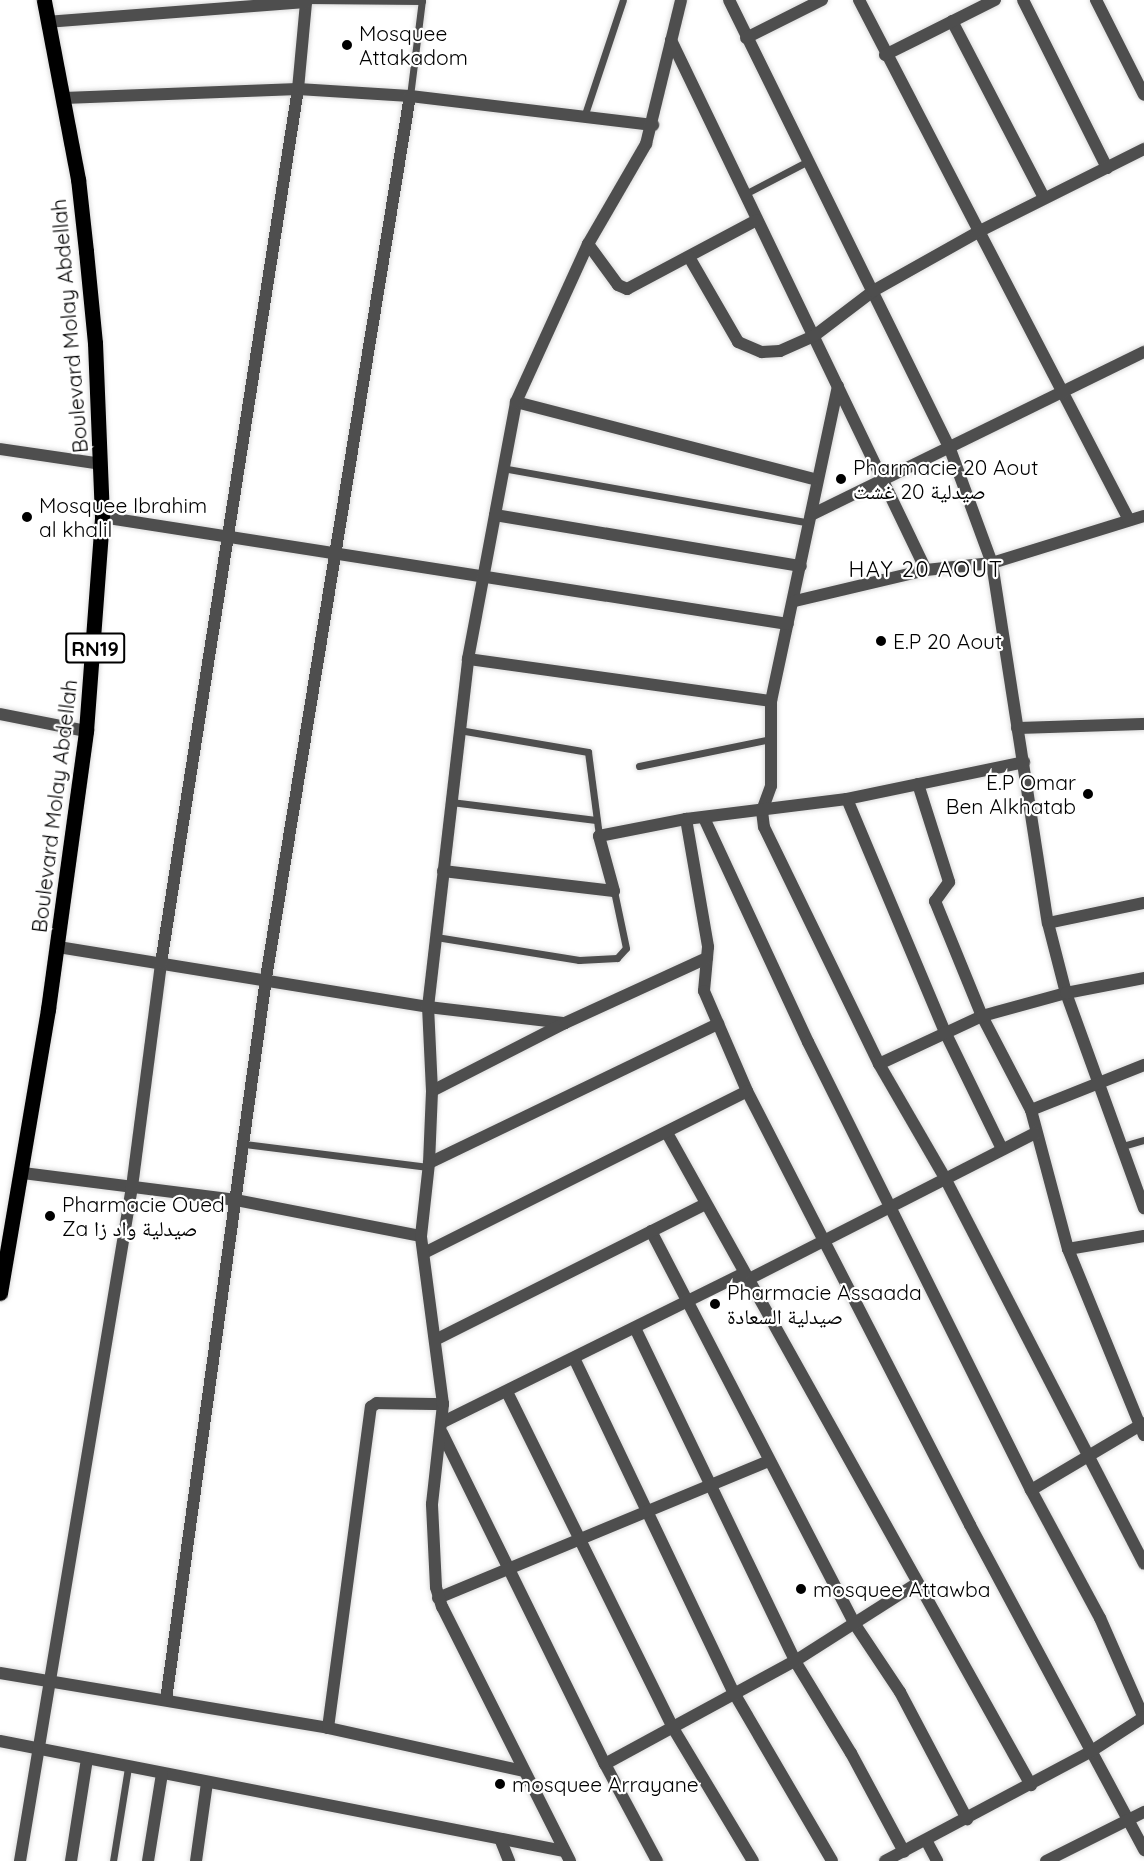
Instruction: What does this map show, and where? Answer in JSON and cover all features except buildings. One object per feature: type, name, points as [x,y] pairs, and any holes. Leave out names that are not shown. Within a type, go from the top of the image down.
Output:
[{"type":"main road","name":"Boulevard Molay Abdellah","points":[[0,1293],[22,1173],[57,947],[86,731],[102,517],[101,464],[86,251],[64,98],[44,0]]},
{"type":"street","points":[[567,1856],[438,1598],[432,1522],[443,1404],[421,1236],[429,1165],[432,1091],[428,1007],[468,659],[481,577],[516,402],[588,244],[639,158],[653,125],[681,0]]},
{"type":"street","points":[[729,0],[950,449],[992,563],[1048,923],[1066,993],[1144,1208]]},
{"type":"street","points":[[747,38],[799,5],[822,0]]},
{"type":"street","points":[[859,0],[885,55],[1130,520]]},
{"type":"street","points":[[885,55],[995,0]]},
{"type":"street","points":[[1023,0],[1107,168]]},
{"type":"street","points":[[1096,0],[1144,94]]},
{"type":"street","points":[[20,1861],[132,1186],[161,963],[298,89],[306,1],[49,22]]},
{"type":"street","points":[[952,21],[1044,198]]},
{"type":"street","points":[[671,40],[926,570]]},
{"type":"street","points":[[64,98],[298,89],[410,96],[653,125]]},
{"type":"street","points":[[166,1700],[266,978],[410,96]]},
{"type":"street","points":[[689,257],[738,342],[762,352],[795,347],[814,336],[873,291],[978,232],[1144,149]]},
{"type":"street","points":[[588,244],[618,285],[627,289],[758,219]]},
{"type":"street","points":[[810,519],[1144,352]]},
{"type":"street","points":[[838,386],[817,480],[795,601],[771,701],[771,786],[762,811],[769,841],[879,1064],[945,1178],[1144,1564]]},
{"type":"street","points":[[516,402],[817,480]]},
{"type":"street","points":[[0,449],[101,464]]},
{"type":"street","points":[[495,515],[801,566]]},
{"type":"street","points":[[795,601],[926,570],[992,563],[1144,516]]},
{"type":"street","points":[[102,517],[788,624]]},
{"type":"street","points":[[468,659],[771,701]]},
{"type":"street","points":[[0,714],[86,731]]},
{"type":"street","points":[[1017,728],[1144,724]]},
{"type":"street","points":[[443,870],[614,891],[599,836],[686,819],[847,799],[1024,762]]},
{"type":"street","points":[[918,784],[949,882],[935,901],[982,1016],[1031,1110],[1068,1249],[1142,1428],[1031,1490]]},
{"type":"street","points":[[847,799],[945,1032],[1002,1149]]},
{"type":"street","points":[[704,818],[888,1205],[1031,1490],[1100,1618],[1144,1718],[1031,1785],[885,1861]]},
{"type":"street","points":[[686,819],[707,958],[704,991],[717,1024],[747,1091],[823,1239],[1090,1752],[1144,1850]]},
{"type":"street","points":[[1048,923],[1144,903]]},
{"type":"street","points":[[57,947],[266,978],[428,1007],[565,1023]]},
{"type":"street","points":[[432,1091],[565,1023],[707,958]]},
{"type":"street","points":[[879,1064],[982,1016],[1066,993],[1144,978]]},
{"type":"street","points":[[429,1165],[717,1024]]},
{"type":"street","points":[[1031,1110],[1099,1085],[1144,1065]]},
{"type":"street","points":[[423,1253],[747,1091]]},
{"type":"street","points":[[667,1132],[916,1584],[1031,1785]]},
{"type":"street","points":[[442,1427],[574,1358],[823,1239],[1036,1133]]},
{"type":"street","points":[[22,1173],[236,1200],[421,1236]]},
{"type":"street","points":[[435,1340],[705,1204]]},
{"type":"street","points":[[651,1231],[854,1623],[900,1692],[967,1819]]},
{"type":"street","points":[[1068,1249],[1144,1236]]},
{"type":"street","points":[[635,1328],[795,1661],[851,1753],[904,1852]]},
{"type":"street","points":[[574,1358],[650,1512],[734,1693],[832,1861]]},
{"type":"street","points":[[507,1392],[578,1541],[673,1728],[753,1861]]},
{"type":"street","points":[[328,1728],[371,1407],[377,1403],[443,1404]]},
{"type":"street","points":[[442,1427],[605,1764],[657,1861]]},
{"type":"street","points":[[438,1598],[511,1570],[769,1461]]},
{"type":"street","points":[[605,1764],[795,1661],[916,1584]]},
{"type":"street","points":[[0,1672],[328,1728],[523,1771]]},
{"type":"street","points":[[0,1741],[501,1840],[567,1856]]},
{"type":"street","points":[[71,1861],[87,1759]]},
{"type":"street","points":[[148,1861],[162,1774]]},
{"type":"street","points":[[196,1861],[207,1783]]},
{"type":"street","points":[[1046,1861],[1144,1812]]},
{"type":"street","points":[[501,1840],[509,1861]]},
{"type":"street","points":[[926,1840],[937,1861]]},
{"type":"lane","points":[[584,117],[623,0]]},
{"type":"lane","points":[[306,1],[422,1],[410,96]]},
{"type":"lane","points":[[745,194],[808,161]]},
{"type":"lane","points":[[502,468],[810,519]]},
{"type":"lane","points":[[459,730],[588,752],[599,836]]},
{"type":"lane","points":[[639,766],[771,739]]},
{"type":"lane","points":[[451,802],[596,820]]},
{"type":"lane","points":[[436,937],[579,960],[617,958],[626,948],[614,891]]},
{"type":"lane","points":[[1123,1146],[1144,1140]]},
{"type":"lane","points":[[244,1144],[429,1165]]},
{"type":"lane","points":[[112,1861],[128,1767]]},
{"type":"place","name":"Mosquee Attakadom","points":[[347,45]]},
{"type":"place","name":"Pharmacie 20 Aout صيدلية 20 غشت","points":[[841,479]]},
{"type":"place","name":"Mosquee Ibrahim al khalil","points":[[27,517]]},
{"type":"place","name":"E.P 20 Aout","points":[[881,641]]},
{"type":"place","name":"E.P Omar Ben Alkhatab","points":[[1088,794]]},
{"type":"place","name":"Pharmacie Oued Za صيدلية واد زا","points":[[50,1216]]},
{"type":"place","name":"Pharmacie Assaada صيدلية السعادة","points":[[715,1304]]},
{"type":"place","name":"mosquee Attawba","points":[[801,1589]]},
{"type":"place","name":"mosquee Arrayane","points":[[500,1784]]},
{"type":"district","name":"HAY 20 AOUT","points":[[926,570]]}]
